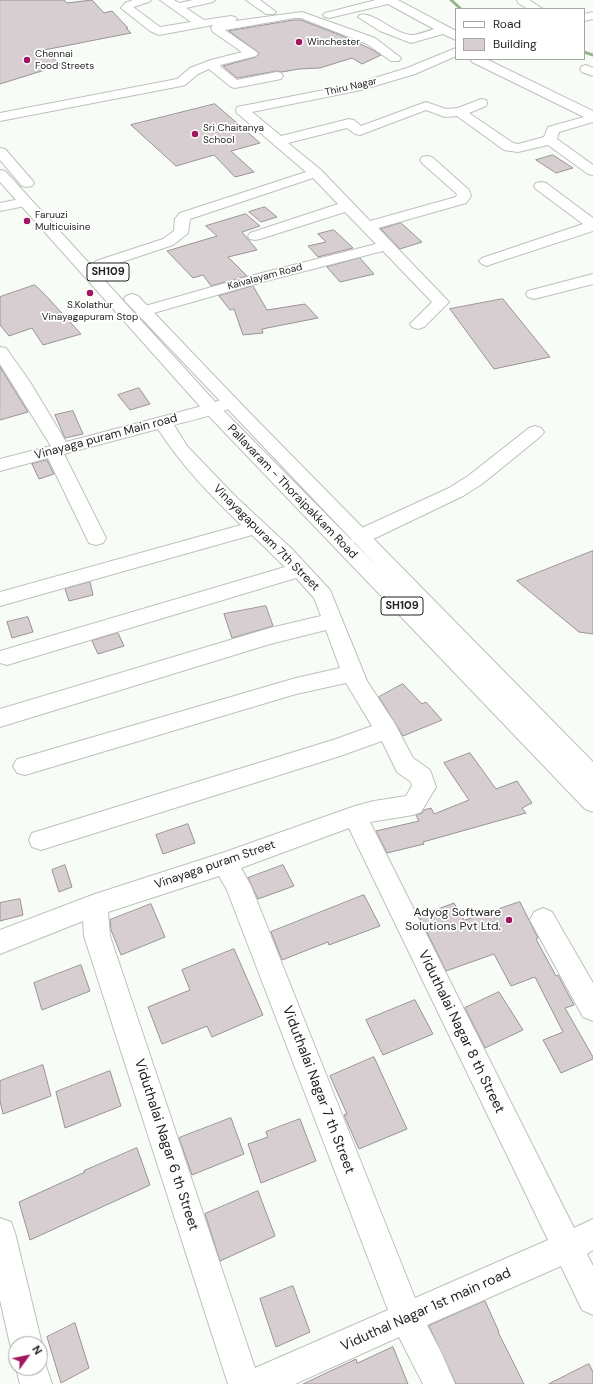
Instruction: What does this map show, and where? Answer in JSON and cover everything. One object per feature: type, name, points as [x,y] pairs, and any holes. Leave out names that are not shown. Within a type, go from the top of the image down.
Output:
[{"type":"street","points":[[145,0],[129,5],[127,8],[154,29],[165,30],[300,6],[295,3]]},
{"type":"street","points":[[166,0],[202,24]]},
{"type":"street","points":[[177,8],[209,0]]},
{"type":"street","points":[[252,0],[270,12]]},
{"type":"street","points":[[329,15],[390,0],[455,36]]},
{"type":"street","points":[[524,0],[536,8]]},
{"type":"street","points":[[0,117],[177,83],[184,80],[190,73],[200,69],[252,53],[217,30],[217,28],[298,14],[371,41],[395,58]]},
{"type":"street","points":[[364,17],[384,29],[411,39],[444,30]]},
{"type":"street","name":"Thiru Nagar","points":[[280,141],[242,110],[357,87],[411,71],[455,52]]},
{"type":"street","points":[[478,60],[593,117]]},
{"type":"street","points":[[214,64],[215,69],[235,84],[277,76]]},
{"type":"street","points":[[0,122],[192,85],[200,81],[203,72],[200,69]]},
{"type":"street","points":[[280,141],[349,123],[360,131],[426,106],[445,113],[460,112],[481,104]]},
{"type":"street","points":[[460,112],[513,149],[550,140],[593,171]]},
{"type":"street","points":[[550,140],[553,130],[593,117]]},
{"type":"street","points":[[280,141],[316,173],[441,302],[418,324]]},
{"type":"street","name":"Pallavaram - Thoraipakkam Road","points":[[0,152],[144,312],[221,405],[360,537],[593,777]]},
{"type":"street","points":[[368,226],[461,200],[464,193],[427,160]]},
{"type":"street","points":[[101,264],[172,240],[181,233],[182,219],[184,216],[316,173]]},
{"type":"street","name":"Pallavaram - Thoraipakkam Road","points":[[0,174],[221,405],[593,802]]},
{"type":"street","points":[[541,186],[593,226]]},
{"type":"street","points":[[255,236],[348,206]]},
{"type":"street","points":[[0,207],[49,207]]},
{"type":"street","points":[[487,261],[593,226]]},
{"type":"street","name":"Kaivalayam Road","points":[[144,312],[260,278],[386,246]]},
{"type":"street","points":[[534,294],[593,279]]},
{"type":"street","points":[[0,352],[21,382],[58,449],[55,454],[96,538]]},
{"type":"street","name":"Vinayaga puram Main road","points":[[0,465],[163,422],[221,405]]},
{"type":"street","name":"Vinayagapuram 7th Street","points":[[163,422],[181,450],[230,503],[256,526],[300,570],[323,596],[354,673],[368,701],[394,742],[405,765],[422,777],[424,787]]},
{"type":"street","points":[[360,537],[456,492],[475,480],[535,432]]},
{"type":"street","points":[[0,599],[220,538],[256,526]]},
{"type":"street","points":[[7,657],[300,570]]},
{"type":"street","points":[[0,718],[270,636],[333,621]]},
{"type":"street","points":[[25,766],[296,686],[354,673]]},
{"type":"street","points":[[41,840],[340,747],[386,730]]},
{"type":"street","name":"Vinayaga puram Street","points":[[0,942],[95,905],[225,863],[355,816],[374,811],[413,805],[424,787]]},
{"type":"street","name":"Viduthalai Nagar 8 th Street","points":[[355,816],[580,1241],[593,1298]]},
{"type":"street","name":"Viduthalai Nagar 7 th Street","points":[[225,863],[238,886],[407,1319],[430,1363],[439,1384]]},
{"type":"street","name":"Viduthalai Nagar 6 th Street","points":[[95,905],[97,936],[244,1384]]},
{"type":"street","points":[[543,920],[593,1008]]},
{"type":"street","points":[[0,1233],[24,1336]]},
{"type":"street","name":"Viduthal Nagar 1st main road","points":[[257,1384],[407,1319],[580,1241]]},
{"type":"building","points":[[0,0],[64,0],[67,3],[92,0],[104,13],[112,11],[131,33],[44,50],[61,65],[0,84]]},
{"type":"building","name":"Winchester","points":[[301,20],[340,35],[381,55],[362,64],[352,58],[320,68],[299,69],[282,72],[277,71],[237,78],[223,66],[256,57],[259,53],[229,31]]},
{"type":"building","name":"Sri Chaitanya School","points":[[215,104],[260,143],[231,151],[254,172],[235,177],[214,155],[176,166],[131,125]]},
{"type":"building","points":[[553,155],[573,168],[556,173],[536,160]]},
{"type":"building","points":[[265,207],[277,217],[261,222],[249,212]]},
{"type":"building","points":[[246,214],[260,226],[242,232],[257,250],[228,257],[247,276],[211,286],[203,275],[193,278],[167,251],[217,236],[206,226]]},
{"type":"building","points":[[401,223],[422,242],[400,249],[381,229]]},
{"type":"building","points":[[334,230],[353,248],[318,257],[308,246],[326,242],[318,234]]},
{"type":"building","points":[[360,258],[374,274],[340,282],[327,267]]},
{"type":"building","points":[[35,285],[81,334],[43,345],[32,328],[9,336],[0,325],[0,297]]},
{"type":"building","points":[[253,286],[267,310],[305,304],[318,318],[262,329],[263,333],[243,335],[234,309],[230,310],[219,296]]},
{"type":"building","points":[[503,299],[550,357],[494,369],[450,309]]},
{"type":"building","points":[[0,367],[28,412],[0,420]]},
{"type":"building","points":[[139,388],[150,404],[130,410],[118,395]]},
{"type":"building","points":[[73,411],[83,434],[65,438],[55,415]]},
{"type":"building","points":[[47,460],[54,474],[39,479],[32,464]]},
{"type":"building","points":[[593,551],[593,634],[579,632],[517,581]]},
{"type":"building","points":[[90,582],[93,595],[69,601],[65,589]]},
{"type":"building","points":[[266,606],[273,626],[232,638],[224,614]]},
{"type":"building","points":[[28,617],[33,632],[12,638],[7,622]]},
{"type":"building","points":[[118,633],[124,646],[98,654],[92,641]]},
{"type":"building","points":[[403,684],[422,704],[426,702],[442,720],[403,736],[379,697]]},
{"type":"building","points":[[470,753],[496,789],[517,781],[532,803],[522,808],[526,813],[423,842],[424,844],[387,853],[376,831],[419,821],[416,815],[422,813],[424,810],[431,808],[434,814],[469,800],[444,763]]},
{"type":"building","points":[[188,824],[195,843],[163,854],[156,835]]},
{"type":"building","points":[[65,865],[72,887],[59,892],[52,870]]},
{"type":"building","points":[[283,865],[294,886],[258,899],[248,878]]},
{"type":"building","points":[[364,895],[380,926],[329,945],[328,942],[282,960],[271,932]]},
{"type":"building","points":[[20,899],[23,915],[0,921],[0,903]]},
{"type":"building","points":[[520,902],[538,938],[536,939],[574,1005],[565,1008],[593,1057],[593,1059],[561,1073],[543,1040],[563,1032],[535,977],[511,986],[494,954],[446,971],[419,916],[454,903],[464,920]]},
{"type":"building","points":[[151,904],[165,937],[121,955],[111,930],[110,920]]},
{"type":"building","points":[[234,949],[263,1015],[212,1037],[207,1026],[162,1044],[148,1007],[190,990],[182,970]]},
{"type":"building","points":[[81,965],[90,991],[42,1010],[34,983]]},
{"type":"building","points":[[499,992],[523,1030],[485,1048],[465,1008]]},
{"type":"building","points":[[415,1000],[433,1034],[383,1055],[366,1020]]},
{"type":"building","points":[[374,1057],[407,1129],[359,1149],[344,1115],[347,1114],[330,1076]]},
{"type":"building","points":[[43,1065],[51,1096],[3,1114],[0,1101],[0,1081]]},
{"type":"building","points":[[110,1071],[121,1106],[65,1128],[56,1092]]},
{"type":"building","points":[[231,1118],[244,1154],[192,1175],[179,1138]]},
{"type":"building","points":[[300,1119],[316,1161],[261,1183],[248,1144],[268,1137],[266,1132]]},
{"type":"building","points":[[137,1148],[150,1185],[30,1240],[19,1202]]},
{"type":"building","points":[[258,1191],[275,1236],[220,1261],[205,1214]]},
{"type":"building","points":[[293,1286],[310,1332],[276,1347],[260,1299]]},
{"type":"building","points":[[485,1301],[498,1332],[524,1384],[456,1384],[429,1326]]},
{"type":"building","points":[[75,1323],[89,1368],[61,1383],[48,1336]]},
{"type":"building","points":[[393,1347],[408,1384],[303,1384],[356,1359],[357,1363]]},
{"type":"building","points":[[589,1364],[593,1372],[593,1384],[549,1384]]},
{"type":"waterway","points":[[451,0],[460,8]]},
{"type":"waterway","points":[[585,52],[593,55]]},
{"type":"place","name":"Winchester","points":[[299,42]]},
{"type":"place","name":"Chennai Food Streets","points":[[27,60]]},
{"type":"place","name":"Sri Chaitanya School","points":[[195,134]]},
{"type":"place","name":"Faruuzi Multicuisine","points":[[27,221]]},
{"type":"place","name":"S.Kolathur Vinayagapuram Stop","points":[[90,293]]},
{"type":"place","name":"Adyog Software Solutions Pvt Ltd.","points":[[509,920]]}]
